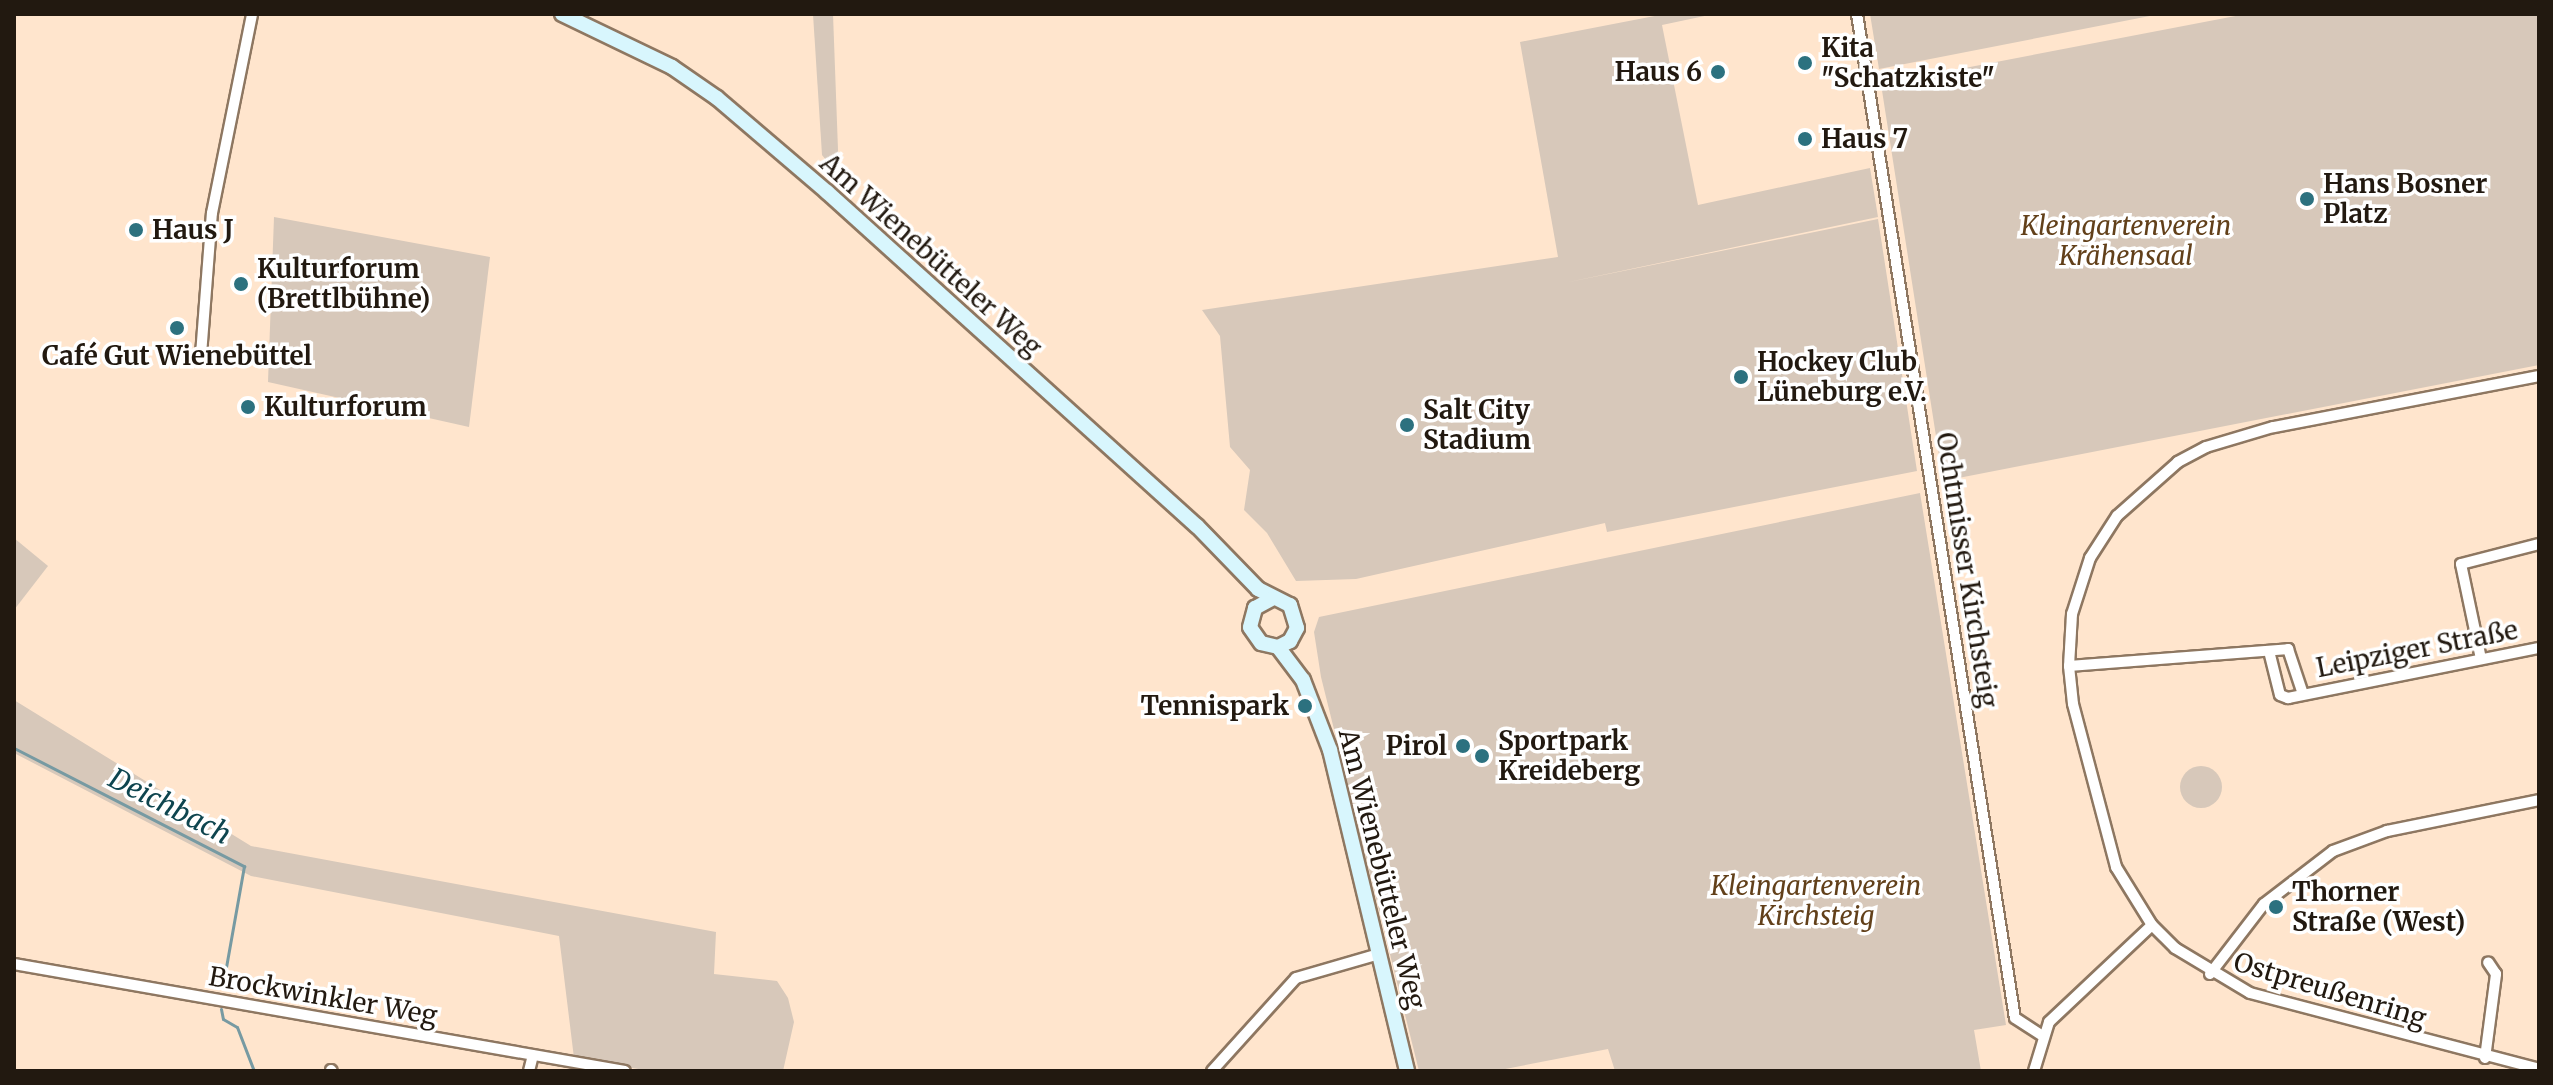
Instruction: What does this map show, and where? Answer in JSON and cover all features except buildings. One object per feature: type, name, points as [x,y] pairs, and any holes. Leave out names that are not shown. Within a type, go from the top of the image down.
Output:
[{"type":"street","points":[[201,355],[212,213],[252,14]]},
{"type":"street","name":"Am Wienebütteler Weg","points":[[562,14],[672,67],[749,124],[1197,526],[1239,571],[1271,599],[1286,602],[1296,613],[1293,637],[1303,680],[1330,750],[1407,1071]]},
{"type":"street","name":"Ochtmisser Kirchsteig","points":[[1857,14],[2015,1018],[2041,1035]]},
{"type":"street","name":"Ostpreußenring","points":[[2539,376],[2273,427],[2206,447],[2178,462],[2117,516],[2096,548],[2074,605],[2069,666],[2073,704],[2109,846],[2127,890],[2152,925],[2210,974],[2263,997],[2485,1058],[2539,1069]]},
{"type":"street","points":[[2481,659],[2461,564],[2539,544]]},
{"type":"street","name":"Am Wienebütteler Weg","points":[[1239,571],[1255,608],[1250,622],[1254,637],[1278,647],[1303,680]]},
{"type":"street","points":[[1255,608],[1271,599]]},
{"type":"street","points":[[1278,647],[1293,637]]},
{"type":"street","name":"Leipziger Straße","points":[[2303,694],[2291,650],[2269,651],[2280,695],[2303,694],[2539,648]]},
{"type":"street","points":[[2069,666],[2269,651]]},
{"type":"street","points":[[2210,974],[2264,904],[2333,851],[2407,826],[2539,800]]},
{"type":"street","points":[[2034,1071],[2041,1035],[2067,1002],[2152,925]]},
{"type":"street","points":[[1212,1071],[1296,978],[1379,954]]},
{"type":"street","points":[[2485,1058],[2496,974],[2488,962]]},
{"type":"street","name":"Brockwinkler Weg","points":[[14,964],[625,1071]]},
{"type":"street","points":[[529,1071],[533,1055]]},
{"type":"green space","points":[[813,14],[833,14],[839,177],[822,155]]},
{"type":"green space","points":[[1665,14],[1714,14],[1662,25],[1698,205],[1870,168],[1878,217],[1564,283],[1878,219],[1917,471],[1607,532],[1605,523],[1356,579],[1296,581],[1267,533],[1244,510],[1250,470],[1230,447],[1220,336],[1202,310],[1558,257],[1520,42]]},
{"type":"green space","points":[[1870,14],[2160,14],[1879,69]]},
{"type":"green space","name":"Kleingartenverein Krähensaal","points":[[2246,14],[2539,14],[2539,365],[1943,481],[1881,84]]},
{"type":"green space","points":[[274,217],[490,257],[469,427],[268,382]]},
{"type":"green space","name":"Kleingartenverein Kirchsteig","points":[[1920,493],[2006,1025],[1974,1030],[1981,1071],[1615,1071],[1608,1049],[1495,1071],[1419,1071],[1321,677],[1314,632],[1319,617]]},
{"type":"green space","points":[[14,538],[48,566],[14,610]]},
{"type":"green space","points":[[14,700],[251,846],[716,932],[714,974],[777,981],[788,998],[794,1022],[783,1071],[650,1071],[574,1058],[559,936],[251,876],[14,753]]},
{"type":"green space","points":[[2201,766],[2216,772],[2222,787],[2216,802],[2201,808],[2186,802],[2180,787],[2186,772]]},
{"type":"waterway","name":"Deichbach","points":[[14,748],[244,866],[223,984]]},
{"type":"waterway","name":"Deichbach","points":[[221,1009],[223,1019],[237,1027],[254,1071]]},
{"type":"place","name":"Kita \"Schatzkiste\"","points":[[1805,63]]},
{"type":"place","name":"Haus 6","points":[[1718,72]]},
{"type":"place","name":"Haus 7","points":[[1805,139]]},
{"type":"place","name":"Hans Bosner Platz","points":[[2307,199]]},
{"type":"place","name":"Haus J","points":[[136,230]]},
{"type":"place","name":"Kulturforum (Brettlbühne)","points":[[241,284]]},
{"type":"place","name":"Café Gut Wienebüttel","points":[[177,328]]},
{"type":"place","name":"Hockey Club Lüneburg e.V.","points":[[1741,377]]},
{"type":"place","name":"Kulturforum","points":[[248,407]]},
{"type":"place","name":"Salt City Stadium","points":[[1407,425]]},
{"type":"place","name":"Tennispark","points":[[1305,706]]},
{"type":"place","name":"Pirol","points":[[1463,746]]},
{"type":"place","name":"Sportpark Kreideberg","points":[[1482,756]]},
{"type":"place","name":"Thorner Straße (West)","points":[[2276,907]]}]
